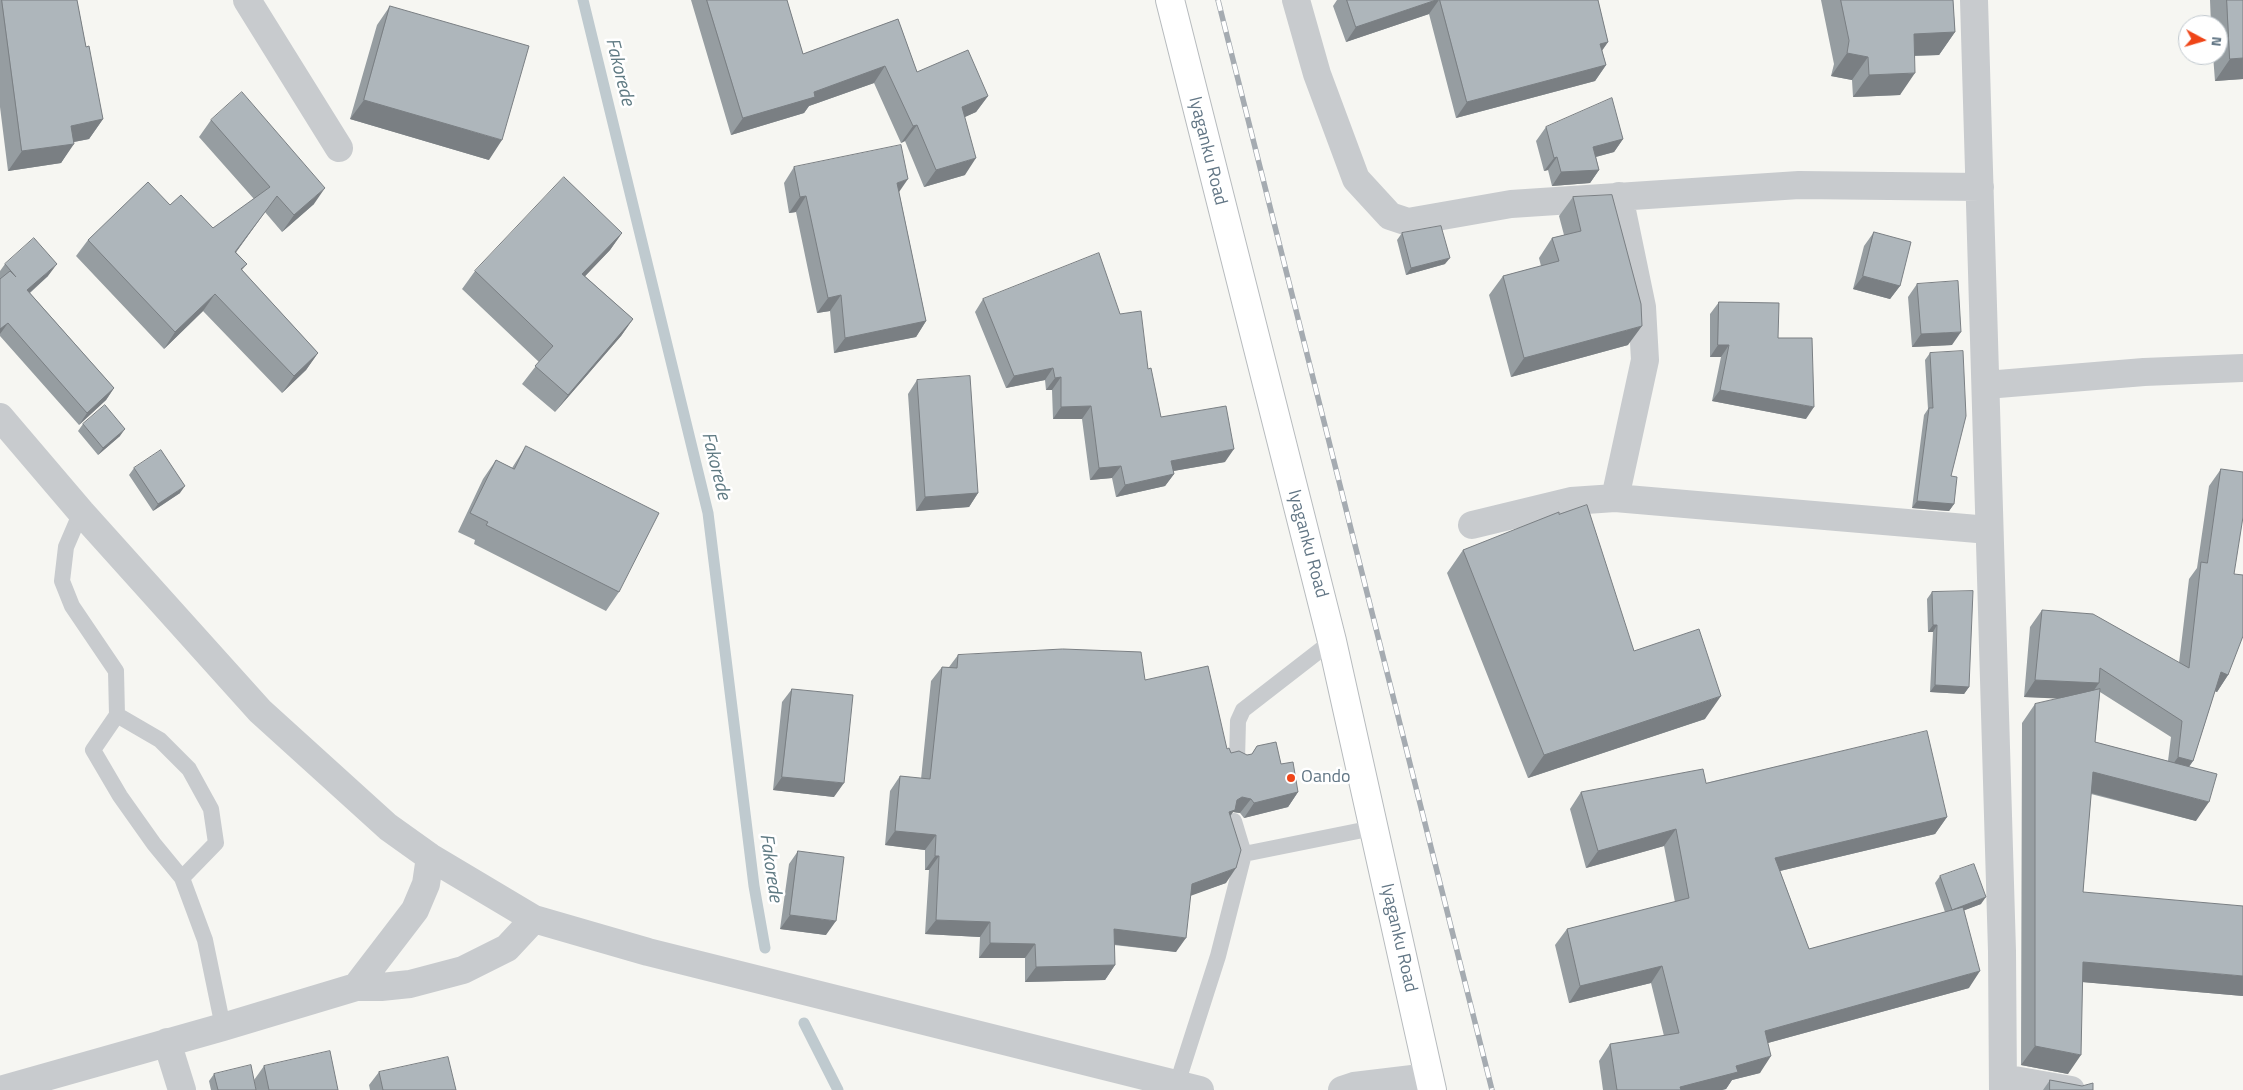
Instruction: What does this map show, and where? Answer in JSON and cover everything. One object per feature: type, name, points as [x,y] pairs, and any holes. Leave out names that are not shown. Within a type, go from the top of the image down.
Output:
[{"type":"highway","name":"Iyaganku Road","points":[[1170,0],[1332,641],[1430,1083]]},
{"type":"street","points":[[248,0],[339,148]]},
{"type":"street","points":[[1296,0],[1317,74],[1356,179],[1390,216],[1408,222],[1511,204],[1619,196],[1799,185],[1980,187]]},
{"type":"street","points":[[1974,0],[2002,941],[2003,1084],[2071,1090]]},
{"type":"street","points":[[1615,498],[1645,360],[1642,307],[1619,196]]},
{"type":"street","points":[[1986,385],[2144,372],[2243,368]]},
{"type":"street","points":[[0,417],[81,512],[260,711],[388,827],[430,857],[534,920],[648,952],[1188,1087]]},
{"type":"street","points":[[1472,525],[1571,501],[1615,498],[1989,530]]},
{"type":"street","points":[[356,987],[415,910],[426,884],[430,857]]},
{"type":"street","points":[[0,1090],[356,987],[410,984],[463,970],[507,948],[534,920]]},
{"type":"street","points":[[167,1042],[182,1090]]},
{"type":"street","points":[[1342,1090],[1354,1086],[1430,1083]]},
{"type":"lane","points":[[81,512],[66,547],[62,581],[72,606],[116,671],[117,716],[92,750],[120,796],[154,844],[182,878],[205,940],[223,1027]]},
{"type":"lane","points":[[1237,760],[1238,721],[1243,710],[1332,641]]},
{"type":"lane","points":[[117,716],[160,740],[189,769],[211,809],[216,843],[182,878]]},
{"type":"lane","points":[[1188,1087],[1244,854],[1234,821]]},
{"type":"lane","points":[[1244,854],[1373,828]]},
{"type":"building","points":[[2,0],[77,0],[86,47],[89,46],[103,119],[71,126],[74,144],[22,151]]},
{"type":"building","points":[[707,0],[787,0],[803,54],[898,19],[917,72],[968,50],[988,96],[962,107],[976,158],[936,170],[917,125],[913,126],[885,66],[814,92],[815,97],[743,118]]},
{"type":"building","points":[[1347,0],[1436,0],[1356,27]]},
{"type":"building","points":[[1440,0],[1598,0],[1608,42],[1600,44],[1606,65],[1467,102]]},
{"type":"building","points":[[1841,0],[1953,0],[1955,32],[1914,34],[1915,73],[1869,75],[1868,57],[1847,53],[1849,41]]},
{"type":"building","points":[[2227,0],[2243,0],[2243,58],[2230,59]]},
{"type":"building","points":[[390,6],[529,46],[502,140],[364,100]]},
{"type":"building","points":[[242,92],[325,188],[294,215],[277,196],[235,252],[247,264],[241,269],[318,353],[294,376],[215,294],[175,332],[88,240],[148,182],[170,205],[181,195],[213,228],[270,187],[211,120]]},
{"type":"building","points":[[1612,98],[1623,139],[1593,147],[1599,170],[1561,172],[1557,157],[1554,158],[1546,127]]},
{"type":"building","points":[[901,145],[908,179],[897,183],[926,321],[845,338],[841,295],[828,298],[806,196],[800,197],[794,167]]},
{"type":"building","points":[[564,177],[622,233],[582,274],[633,319],[568,395],[535,366],[553,346],[475,271]]},
{"type":"building","points":[[1612,195],[1641,304],[1642,326],[1524,358],[1503,276],[1559,261],[1552,238],[1581,231],[1573,197]]},
{"type":"building","points":[[1441,226],[1450,258],[1411,268],[1402,233]]},
{"type":"building","points":[[1874,232],[1911,242],[1900,286],[1863,276]]},
{"type":"building","points":[[34,238],[57,264],[27,290],[114,388],[87,413],[8,323],[0,329],[0,279],[10,271],[16,277],[5,264]]},
{"type":"building","points":[[1099,253],[1120,314],[1141,311],[1148,369],[1151,368],[1161,417],[1226,406],[1234,449],[1171,461],[1174,474],[1125,485],[1121,466],[1099,468],[1091,406],[1061,407],[1061,377],[1055,378],[1053,368],[1014,376],[983,299]]},
{"type":"building","points":[[1958,281],[1961,332],[1921,334],[1917,284]]},
{"type":"building","points":[[1719,302],[1779,303],[1778,338],[1812,338],[1814,407],[1720,390],[1729,345],[1718,345]]},
{"type":"building","points":[[1963,351],[1966,416],[1951,476],[1957,477],[1954,504],[1917,501],[1929,408],[1933,408],[1930,353]]},
{"type":"building","points":[[970,376],[978,493],[925,497],[917,380]]},
{"type":"building","points":[[105,405],[125,429],[103,448],[83,424]]},
{"type":"building","points":[[526,446],[659,513],[619,592],[486,525],[488,522],[470,513],[496,460],[514,469]]},
{"type":"building","points":[[161,450],[185,486],[158,504],[134,468]]},
{"type":"building","points":[[2221,469],[2243,472],[2243,517],[2234,574],[2243,575],[2243,636],[2228,675],[2221,672],[2193,761],[2178,757],[2182,721],[2100,668],[2099,683],[2035,680],[2042,610],[2093,614],[2189,668],[2201,562],[2207,563]]},
{"type":"building","points":[[1587,505],[1634,651],[1699,629],[1721,696],[1544,755],[1463,550],[1559,512],[1559,514]]},
{"type":"building","points":[[1973,591],[1969,687],[1935,685],[1937,625],[1933,625],[1932,592]]},
{"type":"building","points":[[1063,649],[1141,652],[1145,680],[1208,666],[1227,749],[1229,748],[1231,753],[1239,751],[1247,755],[1252,754],[1257,746],[1276,742],[1281,764],[1293,762],[1298,792],[1254,803],[1251,799],[1242,797],[1237,800],[1235,810],[1229,812],[1241,850],[1236,868],[1192,884],[1186,938],[1114,929],[1115,965],[1036,967],[1035,944],[990,943],[990,922],[936,920],[939,856],[935,856],[936,835],[895,831],[900,776],[930,779],[942,667],[957,668],[958,655]]},
{"type":"building","points":[[792,689],[853,695],[844,783],[782,777]]},
{"type":"building","points":[[2100,689],[2095,742],[2217,774],[2209,802],[2093,772],[2083,892],[2243,906],[2243,976],[2083,962],[2081,1055],[2035,1046],[2035,704]]},
{"type":"building","points":[[1927,731],[1947,817],[1775,858],[1809,949],[1963,907],[1980,971],[1765,1031],[1771,1056],[1736,1066],[1738,1072],[1680,1087],[1681,1090],[1617,1090],[1610,1044],[1679,1033],[1662,966],[1580,986],[1567,929],[1689,898],[1676,829],[1598,851],[1581,792],[1703,769],[1706,783]]},
{"type":"building","points":[[798,851],[844,857],[836,921],[790,915]]},
{"type":"building","points":[[1974,864],[1986,897],[1952,910],[1940,876]]},
{"type":"building","points":[[330,1051],[338,1090],[269,1090],[264,1066]]},
{"type":"building","points":[[448,1057],[456,1090],[383,1090],[379,1072]]},
{"type":"building","points":[[251,1065],[256,1090],[218,1090],[214,1074]]},
{"type":"building","points":[[2050,1080],[2082,1086],[2093,1083],[2093,1090],[2050,1090]]},
{"type":"waterway","name":"Fakorede","points":[[583,0],[708,513],[754,886],[765,948]]},
{"type":"waterway","name":"Fakorede","points":[[804,1023],[838,1090]]},
{"type":"railway","points":[[1218,0],[1492,1090]]},
{"type":"place","name":"Oando","points":[[1291,778]]}]
